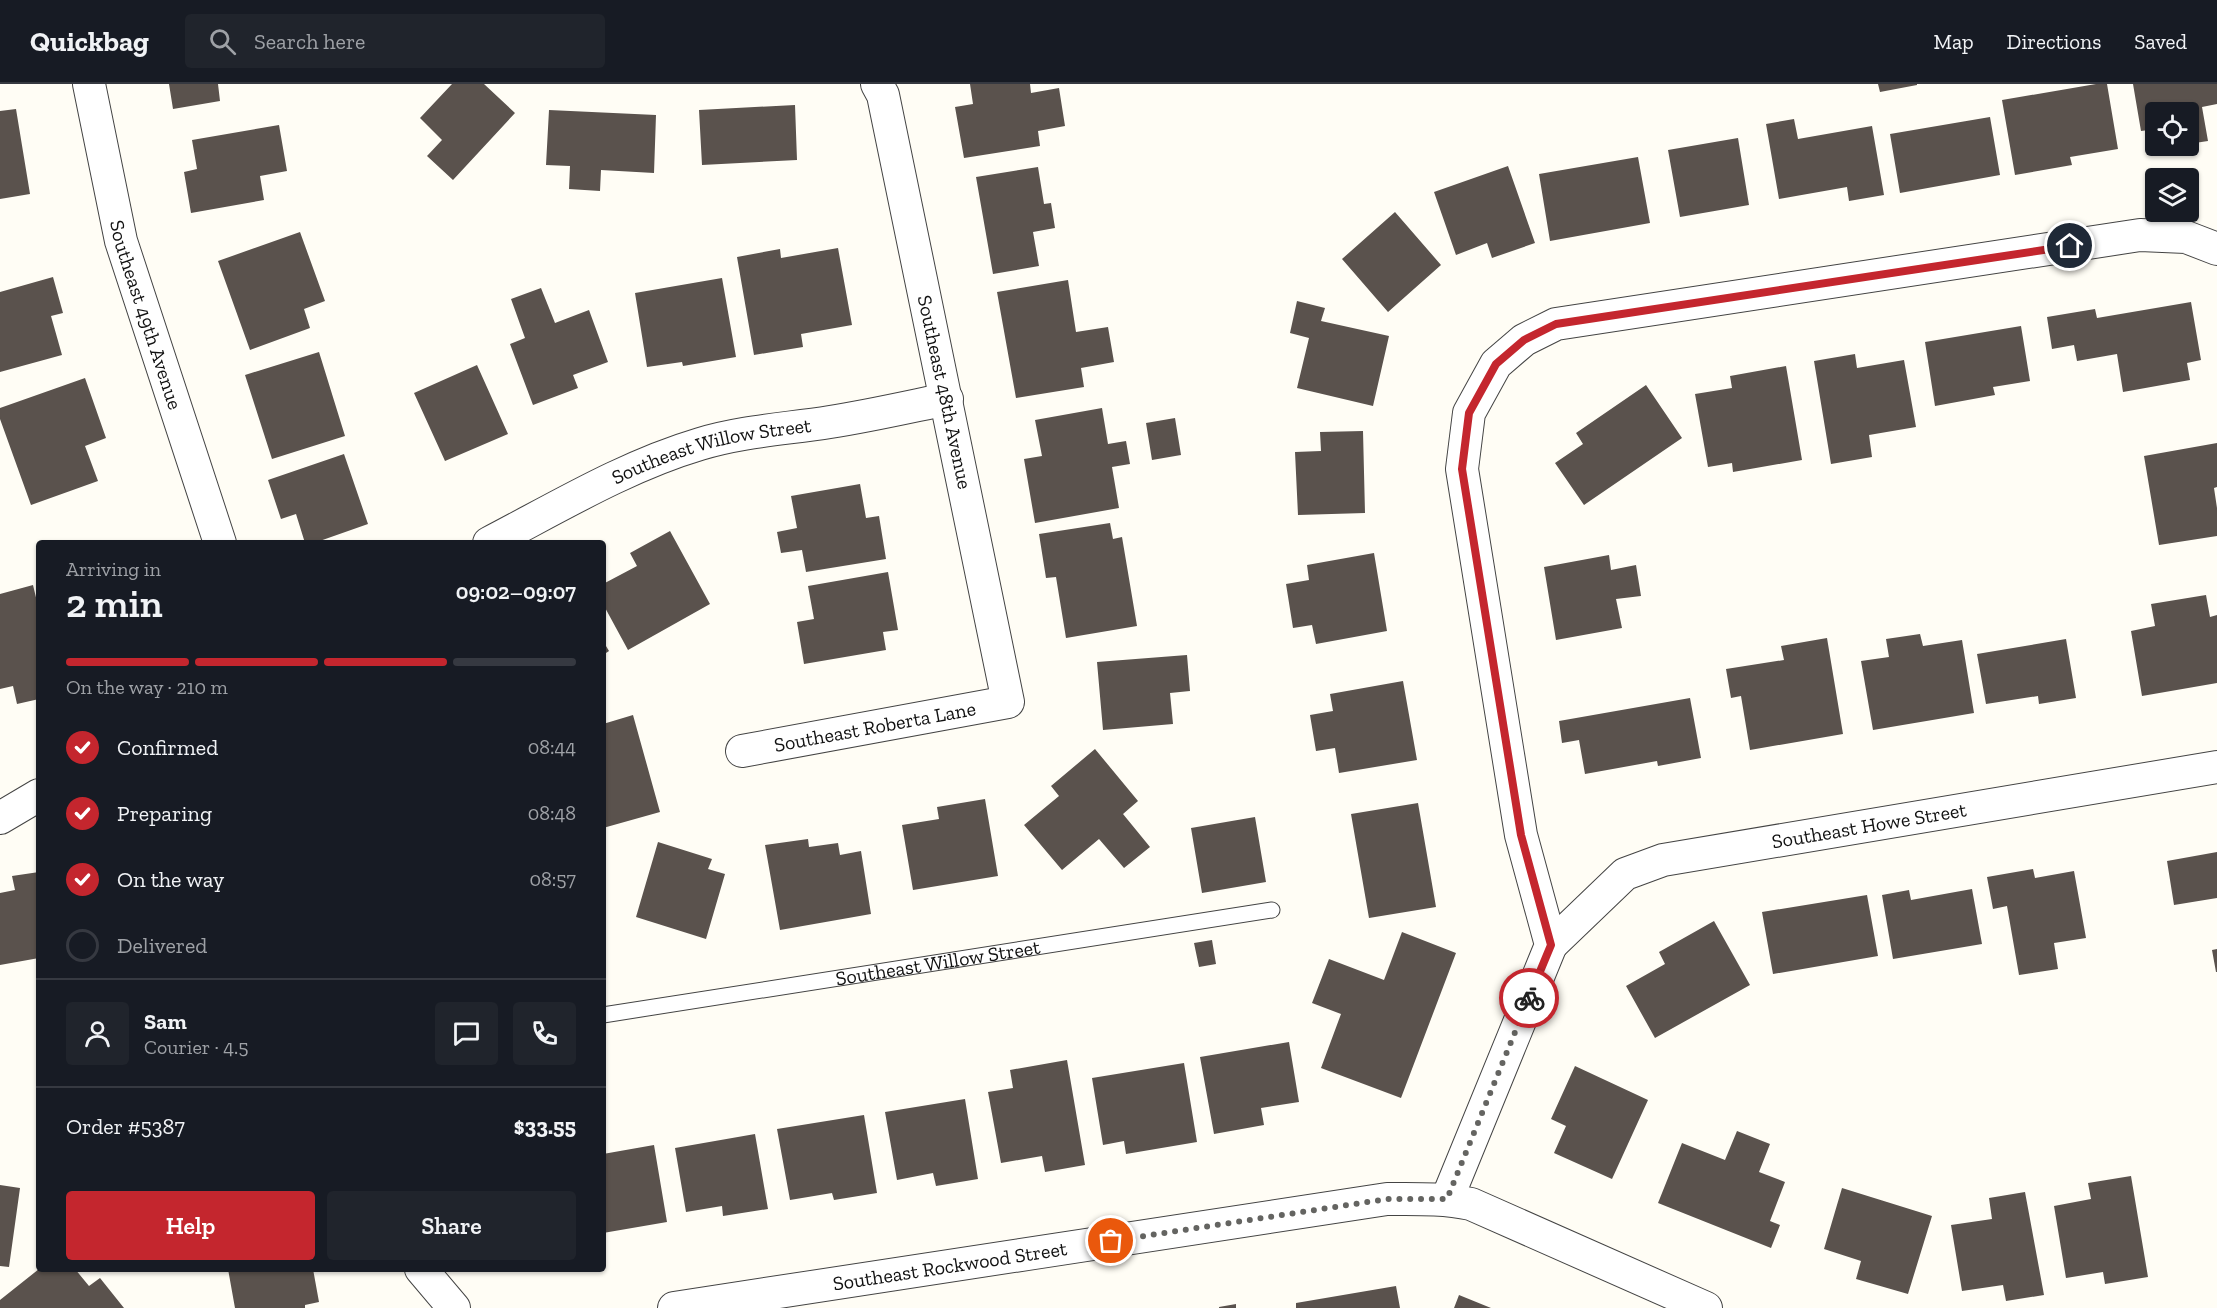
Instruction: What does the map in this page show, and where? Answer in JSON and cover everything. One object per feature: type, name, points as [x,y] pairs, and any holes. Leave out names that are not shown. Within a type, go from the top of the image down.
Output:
[{"type":"street","name":"Southeast 49th Avenue","points":[[89,84],[121,241],[219,540]]},
{"type":"street","name":"Southeast 48th Avenue","points":[[877,84],[883,95],[1008,702]]},
{"type":"street","points":[[1447,1199],[1551,945],[1521,835],[1462,469],[1469,413],[1496,364],[1524,340],[1556,324],[2140,236],[2186,237],[2217,249]]},
{"type":"street","name":"Southeast Willow Street","points":[[495,540],[595,487],[655,460],[700,444],[746,432],[831,422],[947,399]]},
{"type":"street","name":"Southeast Roberta Lane","points":[[742,751],[1008,702]]},
{"type":"street","name":"Southeast Howe Street","points":[[1551,945],[1625,874],[1663,860],[2217,767]]},
{"type":"street","points":[[0,818],[36,797]]},
{"type":"street","name":"Southeast Rockwood Street","points":[[674,1308],[1387,1199],[1447,1199],[1472,1204],[1706,1308]]},
{"type":"street","points":[[424,1272],[454,1308]]},
{"type":"lane","name":"Southeast Willow Street","points":[[606,1015],[1272,910]]},
{"type":"building","points":[[169,84],[218,84],[220,101],[173,109]]},
{"type":"building","points":[[452,84],[484,84],[515,113],[453,180],[427,156],[442,140],[420,118]]},
{"type":"building","points":[[970,84],[1030,84],[1031,93],[1059,88],[1065,126],[1038,131],[1040,146],[964,158],[955,107],[973,104]]},
{"type":"building","points":[[1878,84],[1917,84],[1917,85],[1880,92]]},
{"type":"building","points":[[2107,84],[2118,149],[2070,157],[2072,165],[2015,175],[2002,100]]},
{"type":"building","points":[[2133,84],[2217,84],[2217,104],[2202,107],[2208,141],[2199,142],[2199,102],[2145,102],[2145,130],[2141,131]]},
{"type":"building","points":[[795,105],[797,160],[702,165],[699,110]]},
{"type":"building","points":[[16,109],[30,194],[0,199],[0,111]]},
{"type":"building","points":[[549,110],[656,115],[654,173],[601,170],[600,191],[569,189],[570,166],[546,165]]},
{"type":"building","points":[[1990,117],[2000,175],[1900,193],[1890,134]]},
{"type":"building","points":[[1794,119],[1798,139],[1872,126],[1884,195],[1849,201],[1847,187],[1779,199],[1766,124]]},
{"type":"building","points":[[279,125],[287,171],[260,176],[264,200],[191,213],[184,172],[197,169],[192,140]]},
{"type":"building","points":[[1738,138],[1749,205],[1680,217],[1668,150]]},
{"type":"building","points":[[1638,157],[1650,223],[1550,241],[1539,174]]},
{"type":"building","points":[[1508,166],[1535,243],[1492,258],[1487,243],[1456,255],[1434,192]]},
{"type":"building","points":[[1038,167],[1044,204],[1051,203],[1055,228],[1033,232],[1039,266],[993,274],[976,177]]},
{"type":"building","points":[[1395,212],[1441,265],[1388,312],[1342,259]]},
{"type":"building","points":[[300,232],[325,301],[304,309],[310,328],[250,350],[218,261]]},
{"type":"building","points":[[838,248],[852,325],[801,334],[803,347],[754,355],[737,257],[780,249],[781,258]]},
{"type":"building","points":[[53,277],[63,313],[51,316],[62,355],[0,372],[0,292]]},
{"type":"building","points":[[722,278],[736,357],[683,366],[682,362],[647,367],[635,293]]},
{"type":"building","points":[[1068,280],[1076,332],[1108,327],[1114,362],[1081,368],[1084,387],[1016,398],[997,292]]},
{"type":"building","points":[[541,288],[555,323],[589,310],[608,362],[573,375],[578,388],[533,405],[510,344],[525,338],[511,299]]},
{"type":"building","points":[[1297,301],[1325,308],[1321,321],[1389,336],[1373,406],[1297,388],[1309,338],[1290,333]]},
{"type":"building","points":[[2191,302],[2201,360],[2187,363],[2190,380],[2123,392],[2117,354],[2077,361],[2074,345],[2052,349],[2047,317],[2095,309],[2097,318]]},
{"type":"building","points":[[2021,326],[2030,381],[1993,387],[1995,395],[1935,406],[1925,342]]},
{"type":"building","points":[[319,352],[345,436],[272,459],[245,375]]},
{"type":"building","points":[[1855,354],[1857,368],[1904,360],[1916,427],[1869,435],[1872,457],[1831,464],[1814,361]]},
{"type":"building","points":[[477,365],[508,434],[445,461],[414,393]]},
{"type":"building","points":[[1786,366],[1802,460],[1733,472],[1732,463],[1708,467],[1695,394],[1732,388],[1730,376]]},
{"type":"building","points":[[85,378],[106,438],[85,446],[98,481],[31,505],[0,419],[0,408]]},
{"type":"building","points":[[1646,385],[1682,438],[1584,505],[1555,463],[1583,444],[1576,433]]},
{"type":"building","points":[[1102,408],[1108,444],[1126,441],[1130,464],[1112,467],[1119,508],[1035,523],[1024,459],[1042,456],[1035,420]]},
{"type":"building","points":[[1175,418],[1181,455],[1152,460],[1146,423]]},
{"type":"building","points":[[1363,431],[1365,513],[1298,515],[1295,452],[1321,451],[1320,432]]},
{"type":"building","points":[[2217,443],[2217,487],[2214,488],[2217,536],[2159,545],[2144,456]]},
{"type":"building","points":[[344,454],[368,524],[323,540],[304,540],[296,514],[281,519],[268,480]]},
{"type":"building","points":[[860,484],[866,518],[879,516],[886,559],[806,572],[802,550],[781,553],[777,532],[797,528],[791,496]]},
{"type":"building","points":[[1110,523],[1113,539],[1122,537],[1137,626],[1066,638],[1056,577],[1046,578],[1039,534]]},
{"type":"building","points":[[670,531],[710,604],[628,650],[606,610],[606,582],[637,566],[630,553]]},
{"type":"building","points":[[1374,553],[1387,631],[1316,644],[1312,625],[1293,628],[1286,584],[1309,580],[1307,565]]},
{"type":"building","points":[[1609,555],[1611,570],[1636,565],[1641,596],[1616,599],[1622,628],[1556,640],[1544,567]]},
{"type":"building","points":[[888,572],[898,630],[883,632],[886,650],[804,664],[797,622],[814,619],[808,586]]},
{"type":"building","points":[[33,585],[36,598],[36,700],[17,704],[13,686],[0,689],[0,594]]},
{"type":"building","points":[[2206,595],[2210,617],[2217,615],[2217,683],[2142,696],[2131,631],[2155,626],[2151,604]]},
{"type":"building","points":[[1920,634],[1923,646],[1962,640],[1974,713],[1873,730],[1861,661],[1889,657],[1886,639]]},
{"type":"building","points":[[1827,638],[1843,734],[1750,750],[1741,696],[1731,698],[1726,669],[1784,660],[1781,646]]},
{"type":"building","points":[[2066,639],[2076,698],[2039,704],[2038,696],[1986,704],[1977,654]]},
{"type":"building","points":[[1187,655],[1190,691],[1170,693],[1173,724],[1103,730],[1097,662]]},
{"type":"building","points":[[1403,681],[1417,760],[1339,773],[1335,748],[1316,751],[1310,715],[1333,711],[1330,694]]},
{"type":"building","points":[[1690,698],[1701,758],[1658,766],[1657,761],[1585,774],[1579,740],[1562,743],[1559,721]]},
{"type":"building","points":[[633,715],[660,812],[606,827],[606,723]]},
{"type":"building","points":[[1095,749],[1138,801],[1123,814],[1150,847],[1124,868],[1099,839],[1062,870],[1024,825],[1059,796],[1051,786]]},
{"type":"building","points":[[985,799],[998,876],[913,890],[902,825],[939,819],[937,807]]},
{"type":"building","points":[[1418,803],[1436,907],[1369,918],[1351,814]]},
{"type":"building","points":[[1255,817],[1266,882],[1202,893],[1191,828]]},
{"type":"building","points":[[808,839],[809,847],[838,843],[840,855],[861,851],[871,914],[780,930],[765,845]]},
{"type":"building","points":[[658,842],[712,859],[708,869],[725,874],[706,939],[636,917]]},
{"type":"building","points":[[2217,852],[2217,898],[2174,905],[2167,861]]},
{"type":"building","points":[[2033,869],[2035,878],[2074,871],[2086,938],[2054,943],[2058,969],[2019,975],[2007,906],[1993,909],[1987,877]]},
{"type":"building","points":[[36,872],[36,959],[0,965],[0,893],[15,890],[12,876]]},
{"type":"building","points":[[1972,889],[1982,944],[1893,959],[1882,895],[1909,890],[1911,900]]},
{"type":"building","points":[[1867,895],[1878,956],[1773,974],[1762,912]]},
{"type":"building","points":[[1714,921],[1750,985],[1655,1038],[1626,986],[1665,964],[1659,952]]},
{"type":"building","points":[[1402,932],[1456,953],[1401,1098],[1321,1068],[1341,1014],[1312,1003],[1329,959],[1384,980]]},
{"type":"building","points":[[1212,940],[1216,964],[1199,967],[1194,943]]},
{"type":"building","points":[[2217,949],[2217,972],[2216,972],[2212,950]]},
{"type":"building","points":[[1289,1042],[1299,1102],[1261,1108],[1264,1125],[1214,1134],[1200,1057]]},
{"type":"building","points":[[1067,1060],[1085,1165],[1045,1172],[1042,1156],[1001,1163],[988,1092],[1013,1088],[1010,1070]]},
{"type":"building","points":[[1184,1063],[1197,1142],[1126,1154],[1124,1141],[1103,1145],[1092,1078]]},
{"type":"building","points":[[1575,1066],[1648,1100],[1612,1179],[1554,1153],[1566,1126],[1551,1119]]},
{"type":"building","points":[[965,1099],[978,1179],[936,1186],[933,1173],[897,1180],[885,1112]]},
{"type":"building","points":[[864,1115],[877,1193],[834,1200],[832,1193],[790,1200],[777,1129]]},
{"type":"building","points":[[1737,1131],[1770,1144],[1759,1172],[1785,1182],[1770,1221],[1780,1225],[1771,1248],[1658,1203],[1682,1143],[1725,1160]]},
{"type":"building","points":[[755,1134],[768,1209],[723,1216],[722,1206],[686,1212],[675,1148]]},
{"type":"building","points":[[654,1145],[667,1222],[606,1232],[606,1153]]},
{"type":"building","points":[[2131,1176],[2148,1277],[2105,1284],[2103,1272],[2066,1278],[2054,1206],[2091,1199],[2088,1183]]},
{"type":"building","points":[[0,1185],[20,1188],[9,1267],[0,1266]]},
{"type":"building","points":[[1842,1188],[1932,1216],[1908,1294],[1856,1279],[1861,1261],[1824,1249]]},
{"type":"building","points":[[2025,1192],[2044,1295],[2006,1301],[2003,1285],[1962,1291],[1951,1225],[1992,1219],[1989,1198]]},
{"type":"building","points":[[36,1271],[77,1272],[89,1286],[100,1278],[124,1308],[0,1308],[0,1300]]},
{"type":"building","points":[[229,1272],[314,1272],[319,1302],[305,1305],[305,1308],[235,1308]]},
{"type":"building","points":[[1396,1286],[1400,1308],[1296,1308],[1296,1303]]},
{"type":"building","points":[[1459,1295],[1491,1308],[1454,1308]]},
{"type":"building","points":[[1236,1304],[1236,1308],[1219,1308],[1219,1307]]},
{"type":"way so far","points":[[1111,1241],[1387,1199],[1447,1199],[1529,998]]},
{"type":"route","points":[[1529,998],[1551,945],[1521,835],[1462,469],[1469,413],[1496,364],[1524,340],[1556,324],[2070,246]]}]
